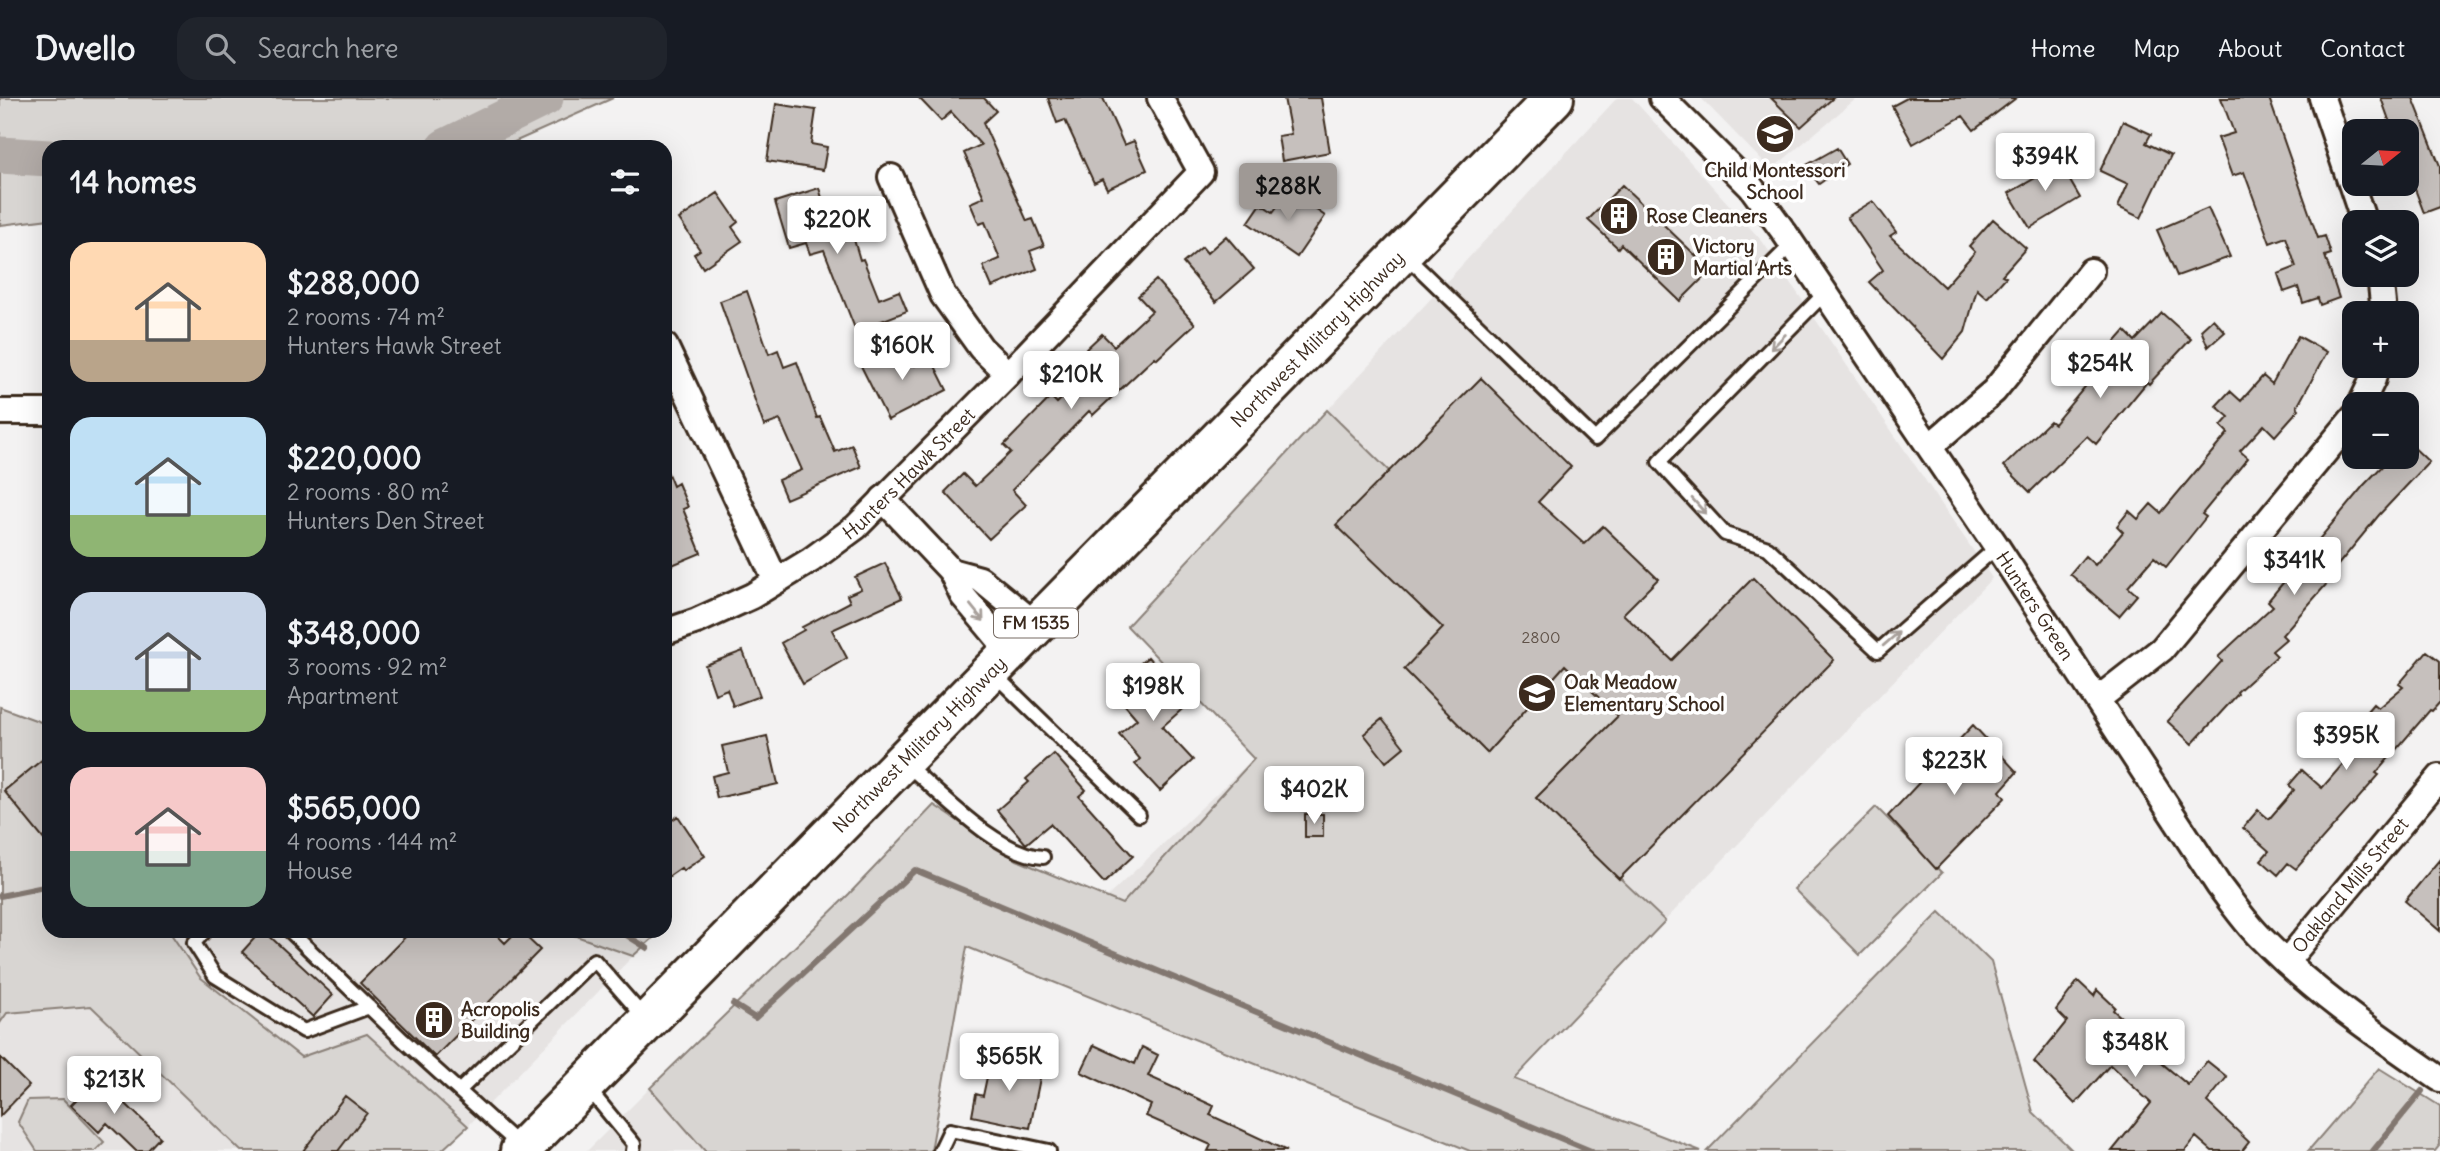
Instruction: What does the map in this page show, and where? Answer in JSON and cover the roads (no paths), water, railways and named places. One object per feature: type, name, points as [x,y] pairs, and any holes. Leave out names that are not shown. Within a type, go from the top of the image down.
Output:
[{"type":"main road","name":"Northwest Military Highway","points":[[522,1150],[1035,624],[1554,98]]},
{"type":"street","name":"Hunters Hawk Street","points":[[672,630],[752,596],[811,560],[856,527],[1008,374],[1201,172],[1160,98]]},
{"type":"street","name":"Hunters Green","points":[[1662,98],[1751,187],[1792,244],[1930,446],[2219,886],[2260,938],[2330,1002],[2440,1079]]},
{"type":"street","points":[[2322,98],[2360,210]]},
{"type":"street","points":[[891,177],[943,295],[981,348],[1008,374]]},
{"type":"street","points":[[1930,446],[1994,391],[2091,271]]},
{"type":"street","points":[[672,361],[776,581]]},
{"type":"street","points":[[0,412],[42,412]]},
{"type":"street","points":[[2098,699],[2162,649],[2342,432]]},
{"type":"street","points":[[883,499],[951,571],[1000,661]]},
{"type":"street","points":[[951,571],[980,579],[1035,624]]},
{"type":"street","name":"Oakland Mills Street","points":[[2286,962],[2440,777]]},
{"type":"lane","points":[[1402,253],[1595,439],[1792,244]]},
{"type":"lane","points":[[1825,293],[1659,462],[1725,534],[1768,548],[1878,651],[1997,547]]},
{"type":"lane","points":[[1000,661],[1139,816]]},
{"type":"lane","points":[[903,762],[980,829],[1009,848],[1031,856],[1043,857]]},
{"type":"lane","points":[[199,938],[194,943],[215,976],[304,1031],[369,1007]]},
{"type":"lane","points":[[297,938],[522,1150]]},
{"type":"lane","points":[[460,1090],[594,960],[649,1021]]},
{"type":"lane","points":[[586,1085],[635,1144],[633,1151]]},
{"type":"lane","points":[[940,1151],[950,1130],[1049,1151]]},
{"type":"waterway","points":[[459,140],[545,98]]},
{"type":"waterway","points":[[0,155],[42,158]]},
{"type":"waterway","points":[[733,1004],[755,1018],[915,870],[1591,1151]]},
{"type":"waterway","points":[[0,896],[42,887]]},
{"type":"waterway","points":[[631,938],[647,948]]},
{"type":"waterway","points":[[2373,1151],[2422,1091]]},
{"type":"place","name":"Child Montessori School","points":[[1775,134]]},
{"type":"place","name":"Rose Cleaners","points":[[1619,216]]},
{"type":"place","name":"Victory Martial Arts","points":[[1666,257]]},
{"type":"place","name":"Oak Meadow Elementary School","points":[[1537,693]]},
{"type":"place","name":"Acropolis Building","points":[[434,1020]]}]
